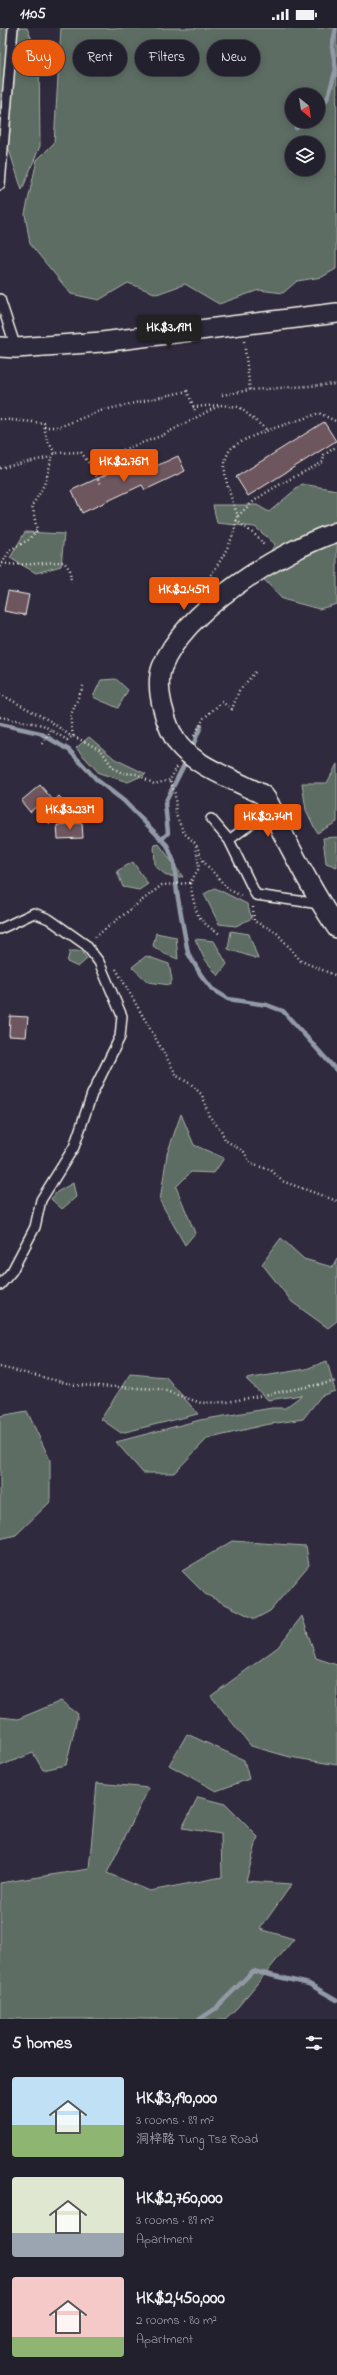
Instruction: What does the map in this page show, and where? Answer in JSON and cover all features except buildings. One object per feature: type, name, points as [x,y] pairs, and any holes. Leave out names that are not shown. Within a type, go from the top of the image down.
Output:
[{"type":"street","points":[[8,347],[102,342],[337,313]]},
{"type":"street","points":[[337,532],[318,539],[246,578],[212,603],[171,651],[161,669],[160,686],[163,712],[169,729],[189,754],[264,796],[320,904],[337,928]]},
{"type":"lane","points":[[0,185],[13,28]]},
{"type":"lane","points":[[0,299],[8,347]]},
{"type":"lane","points":[[230,840],[271,809]]},
{"type":"lane","points":[[211,819],[230,840],[256,894],[320,904]]},
{"type":"lane","points":[[0,929],[34,913],[49,919],[86,945],[99,962],[122,1016],[120,1037],[92,1094],[74,1147],[41,1200],[35,1227],[12,1271],[0,1285]]},
{"type":"path","points":[[243,334],[250,390]]},
{"type":"path","points":[[222,395],[250,390],[337,384]]},
{"type":"path","points":[[44,427],[59,427],[100,411],[187,391],[195,410]]},
{"type":"path","points":[[194,406],[220,405],[239,407],[268,431]]},
{"type":"path","points":[[90,465],[125,448],[161,436],[220,405]]},
{"type":"path","points":[[238,516],[230,493],[224,461],[230,449],[268,431],[319,414],[337,422]]},
{"type":"path","points":[[0,419],[44,423],[46,438],[55,453]]},
{"type":"path","points":[[191,600],[216,570],[227,548],[238,516],[251,502],[280,482],[323,462],[324,455],[337,446]]},
{"type":"path","points":[[0,468],[51,457],[55,453],[81,452],[101,484]]},
{"type":"path","points":[[0,567],[10,550],[28,540],[38,530],[32,505],[40,495],[50,474],[51,457]]},
{"type":"path","points":[[236,520],[259,538],[272,564]]},
{"type":"path","points":[[2,564],[20,567],[35,562],[64,562],[70,570],[71,582]]},
{"type":"path","points":[[0,694],[50,721],[72,736],[101,750],[112,768],[122,773],[137,774],[154,784],[170,780],[189,754],[204,718],[222,702],[232,709],[239,691],[256,671]]},
{"type":"path","points":[[72,736],[70,718],[84,684]]},
{"type":"path","points":[[0,717],[43,725],[50,731],[67,740],[72,736]]},
{"type":"path","points":[[42,744],[50,731]]},
{"type":"path","points":[[170,780],[175,794]]},
{"type":"path","points":[[195,843],[199,868],[189,883],[198,917],[204,925],[220,934]]},
{"type":"path","points":[[86,945],[162,885],[189,883]]},
{"type":"path","points":[[113,967],[119,971],[177,1076],[192,1084],[202,1095],[209,1116],[220,1130],[225,1140],[244,1152],[251,1164],[271,1170],[282,1181],[337,1201]]},
{"type":"path","points":[[0,1367],[75,1385],[160,1389],[201,1403],[226,1402],[337,1381]]},
{"type":"green space","points":[[0,28],[27,28],[32,40],[12,40],[12,76],[39,76],[40,146],[22,190],[0,122]]},
{"type":"green space","points":[[61,28],[337,28],[336,269],[322,277],[297,281],[283,293],[259,290],[219,304],[185,284],[157,294],[128,283],[99,300],[71,294],[30,244],[25,214],[37,160],[54,143],[58,76],[65,76],[65,40],[60,40]]},
{"type":"green space","points":[[302,484],[337,490],[337,604],[319,609],[282,599],[258,573],[275,544],[255,527],[217,523],[213,505],[257,505],[269,512]]},
{"type":"green space","points":[[25,532],[64,534],[61,566],[36,573],[10,558]]},
{"type":"green space","points":[[116,679],[128,690],[118,708],[93,697],[101,680]]},
{"type":"green space","points":[[89,737],[115,759],[146,774],[128,782],[99,773],[76,748]]},
{"type":"green space","points":[[337,764],[337,822],[317,833],[306,810],[302,783],[327,783]]},
{"type":"green space","points":[[337,837],[337,867],[326,863],[323,838]]},
{"type":"green space","points":[[159,844],[183,877],[167,876],[155,866],[154,845]]},
{"type":"green space","points":[[133,862],[148,884],[139,890],[123,887],[117,871]]},
{"type":"green space","points":[[215,888],[247,904],[252,918],[236,926],[219,924],[204,894]]},
{"type":"green space","points":[[231,931],[249,934],[258,959],[228,949]]},
{"type":"green space","points":[[156,933],[176,937],[178,959],[165,954],[153,946]]},
{"type":"green space","points":[[195,939],[214,941],[227,964],[218,976],[204,958]]},
{"type":"green space","points":[[70,951],[82,951],[87,959],[78,967],[67,962]]},
{"type":"green space","points":[[146,956],[169,964],[172,980],[170,985],[148,982],[132,967]]},
{"type":"green space","points":[[181,1114],[194,1145],[224,1158],[214,1173],[191,1172],[176,1187],[195,1233],[185,1245],[160,1201],[167,1154]]},
{"type":"green space","points":[[73,1183],[76,1197],[62,1209],[51,1199],[57,1192]]},
{"type":"green space","points":[[281,1238],[304,1259],[332,1267],[337,1258],[337,1321],[328,1328],[292,1302],[262,1264]]},
{"type":"green space","points":[[327,1361],[335,1391],[321,1396],[303,1419],[264,1425],[207,1439],[174,1473],[143,1473],[116,1442],[200,1420],[272,1408],[285,1408],[302,1395],[268,1400],[246,1379],[306,1369]]},
{"type":"green space","points":[[130,1374],[166,1377],[198,1414],[121,1433],[101,1419]]},
{"type":"green space","points":[[27,1411],[50,1460],[50,1502],[16,1535],[0,1539],[0,1416]]},
{"type":"green space","points":[[232,1541],[306,1546],[309,1565],[270,1611],[255,1619],[205,1594],[182,1571]]},
{"type":"green space","points":[[302,1616],[316,1658],[337,1665],[337,1765],[290,1757],[251,1746],[211,1696],[278,1647]]},
{"type":"green space","points":[[61,1701],[78,1714],[66,1765],[43,1770],[33,1753],[0,1766],[0,1717],[18,1719]]},
{"type":"green space","points":[[187,1734],[244,1760],[249,1779],[216,1791],[169,1765]]},
{"type":"green space","points":[[97,1783],[149,1788],[107,1873],[150,1891],[222,1877],[221,1834],[182,1828],[198,1797],[225,1804],[258,1837],[246,1881],[292,1884],[260,1929],[294,1939],[237,2008],[225,2019],[0,2019],[0,1883],[89,1869]]},
{"type":"waterway","points":[[325,102],[328,97],[336,69],[332,47],[336,28]]},
{"type":"waterway","points":[[0,724],[40,733],[69,750],[97,780],[124,801],[167,845],[174,862],[177,893],[188,953],[201,975],[212,989],[228,999],[267,1005],[283,1011],[337,1071]]},
{"type":"waterway","points":[[191,750],[201,726]]},
{"type":"waterway","points":[[161,840],[168,833],[165,803],[187,759]]},
{"type":"waterway","points":[[200,2019],[215,2009],[253,1971],[309,1984],[337,2000]]}]
